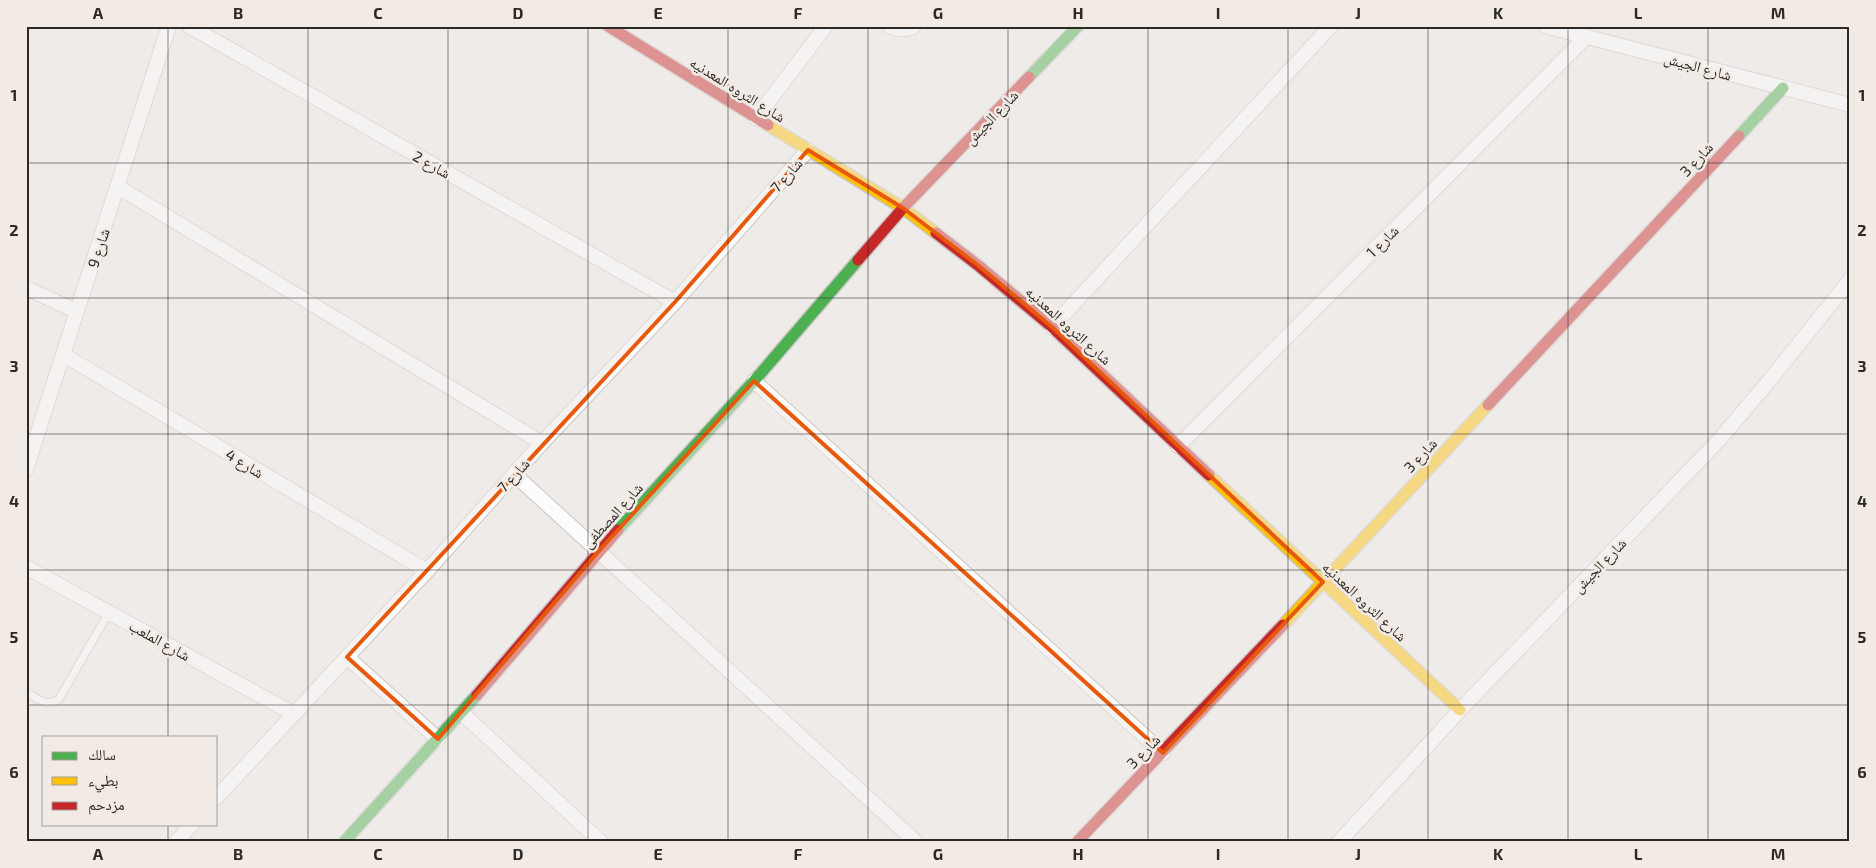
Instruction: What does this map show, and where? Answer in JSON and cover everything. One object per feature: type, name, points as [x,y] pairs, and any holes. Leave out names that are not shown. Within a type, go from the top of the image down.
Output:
[{"type":"street","name":"شارع 9","points":[[26,469],[169,26]]},
{"type":"street","name":"شارع 2","points":[[189,26],[676,302]]},
{"type":"street","name":"شارع الثروه المعدنيه","points":[[608,26],[904,208],[979,266],[1052,327],[1460,710]]},
{"type":"street","points":[[756,118],[826,26]]},
{"type":"street","points":[[889,26],[908,30],[914,26]]},
{"type":"street","name":"شارع الجيش","points":[[904,208],[1078,26]]},
{"type":"street","points":[[1052,327],[1331,26]]},
{"type":"street","name":"شارع الجيش","points":[[1545,26],[1850,105]]},
{"type":"street","name":"شارع 1","points":[[1178,446],[1586,36]]},
{"type":"street","name":"شارع 3","points":[[1077,842],[1163,753],[1783,88]]},
{"type":"street","name":"شارع 7","points":[[218,796],[542,443],[676,302],[808,150]]},
{"type":"street","points":[[118,187],[542,443]]},
{"type":"street","name":"شارع المصطفى","points":[[344,842],[462,713],[598,552],[754,381],[904,208]]},
{"type":"street","name":"شارع الجيش","points":[[1338,842],[1460,710],[1719,440],[1850,280]]},
{"type":"street","points":[[26,288],[76,311]]},
{"type":"street","name":"شارع 4","points":[[64,355],[427,570]]},
{"type":"street","points":[[754,381],[1163,753]]},
{"type":"street","points":[[514,474],[916,842]]},
{"type":"street","name":"شارع الملعب","points":[[26,567],[294,714]]},
{"type":"street","points":[[347,657],[438,739]]},
{"type":"street","points":[[462,713],[601,842]]},
{"type":"street","points":[[176,842],[190,826]]},
{"type":"lane","points":[[26,692],[51,704],[59,699],[109,612]]},
{"type":"highlighted area","points":[[808,150],[903,208],[979,266],[1052,327],[1323,582],[1163,753],[754,381],[598,552],[438,739],[347,657],[675,302]]},
{"type":"traffic: fast","points":[[1029,77],[1078,26]]},
{"type":"traffic: fast","points":[[1739,136],[1783,88]]},
{"type":"traffic: fast","points":[[618,530],[754,381],[858,260]]},
{"type":"traffic: fast","points":[[344,842],[477,695]]},
{"type":"traffic: slow","points":[[768,125],[903,208],[936,233]]},
{"type":"traffic: slow","points":[[1283,625],[1488,405]]},
{"type":"traffic: slow","points":[[1209,475],[1460,710]]},
{"type":"traffic: jam","points":[[608,26],[768,125]]},
{"type":"traffic: jam","points":[[858,260],[903,208],[1029,77]]},
{"type":"traffic: jam","points":[[1488,405],[1739,136]]},
{"type":"traffic: jam","points":[[936,233],[1052,327],[1209,475]]},
{"type":"traffic: jam","points":[[477,695],[618,530]]},
{"type":"traffic: jam","points":[[1077,842],[1283,625]]}]
